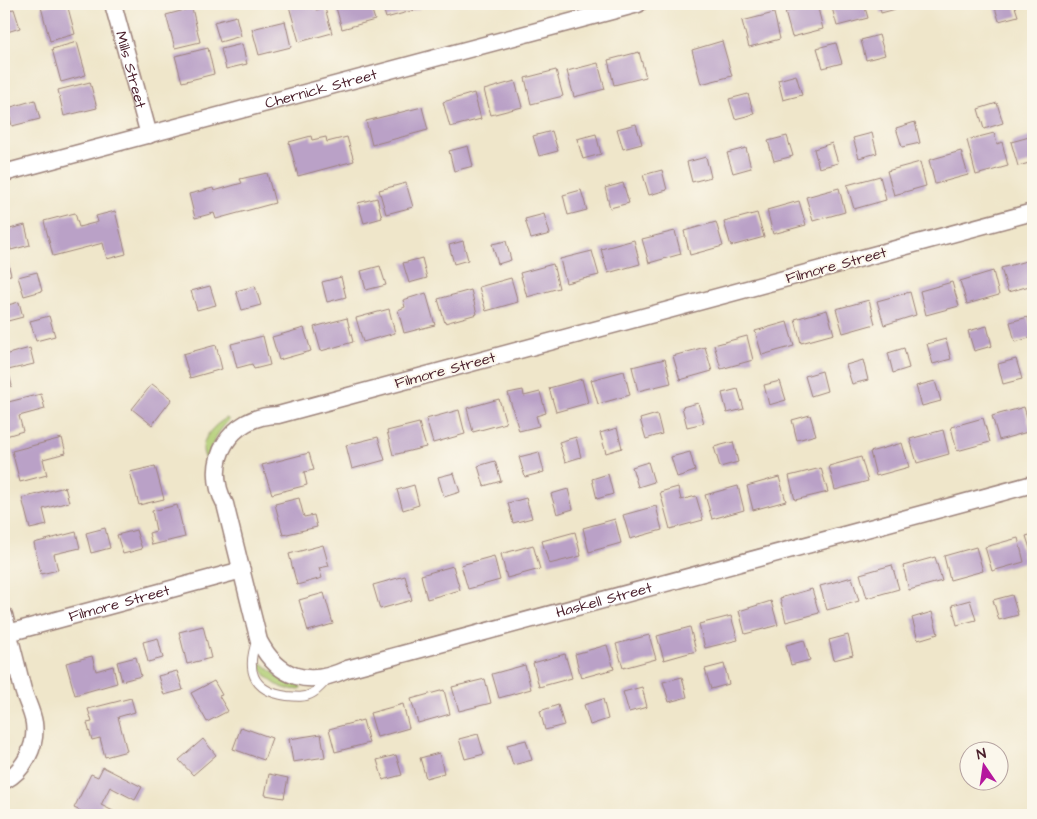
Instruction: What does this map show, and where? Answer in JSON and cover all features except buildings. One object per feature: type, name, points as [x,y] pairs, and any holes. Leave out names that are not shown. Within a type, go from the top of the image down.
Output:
[{"type":"street","name":"Mills Street","points":[[113,4],[149,135]]},
{"type":"street","name":"Chernick Street","points":[[4,172],[638,4]]},
{"type":"street","name":"Filmore Street","points":[[8,633],[242,570],[217,484],[216,469],[221,450],[232,434],[243,424],[256,418],[278,415],[1033,212]]},
{"type":"street","name":"Haskell Street","points":[[242,570],[258,637],[266,654],[276,665],[289,673],[301,678],[316,679],[330,677],[346,669],[1033,484]]},
{"type":"street","points":[[4,615],[25,698],[34,724],[33,742],[27,759],[21,768],[4,781]]},
{"type":"lane","points":[[258,637],[252,654],[252,668],[256,680],[265,690],[299,698],[314,693],[330,677]]},
{"type":"green space","points":[[227,418],[229,420],[216,437],[206,459],[203,447],[208,435],[216,425]]},
{"type":"green space","points":[[262,663],[283,681],[301,686],[300,689],[288,689],[277,685],[260,667]]}]
